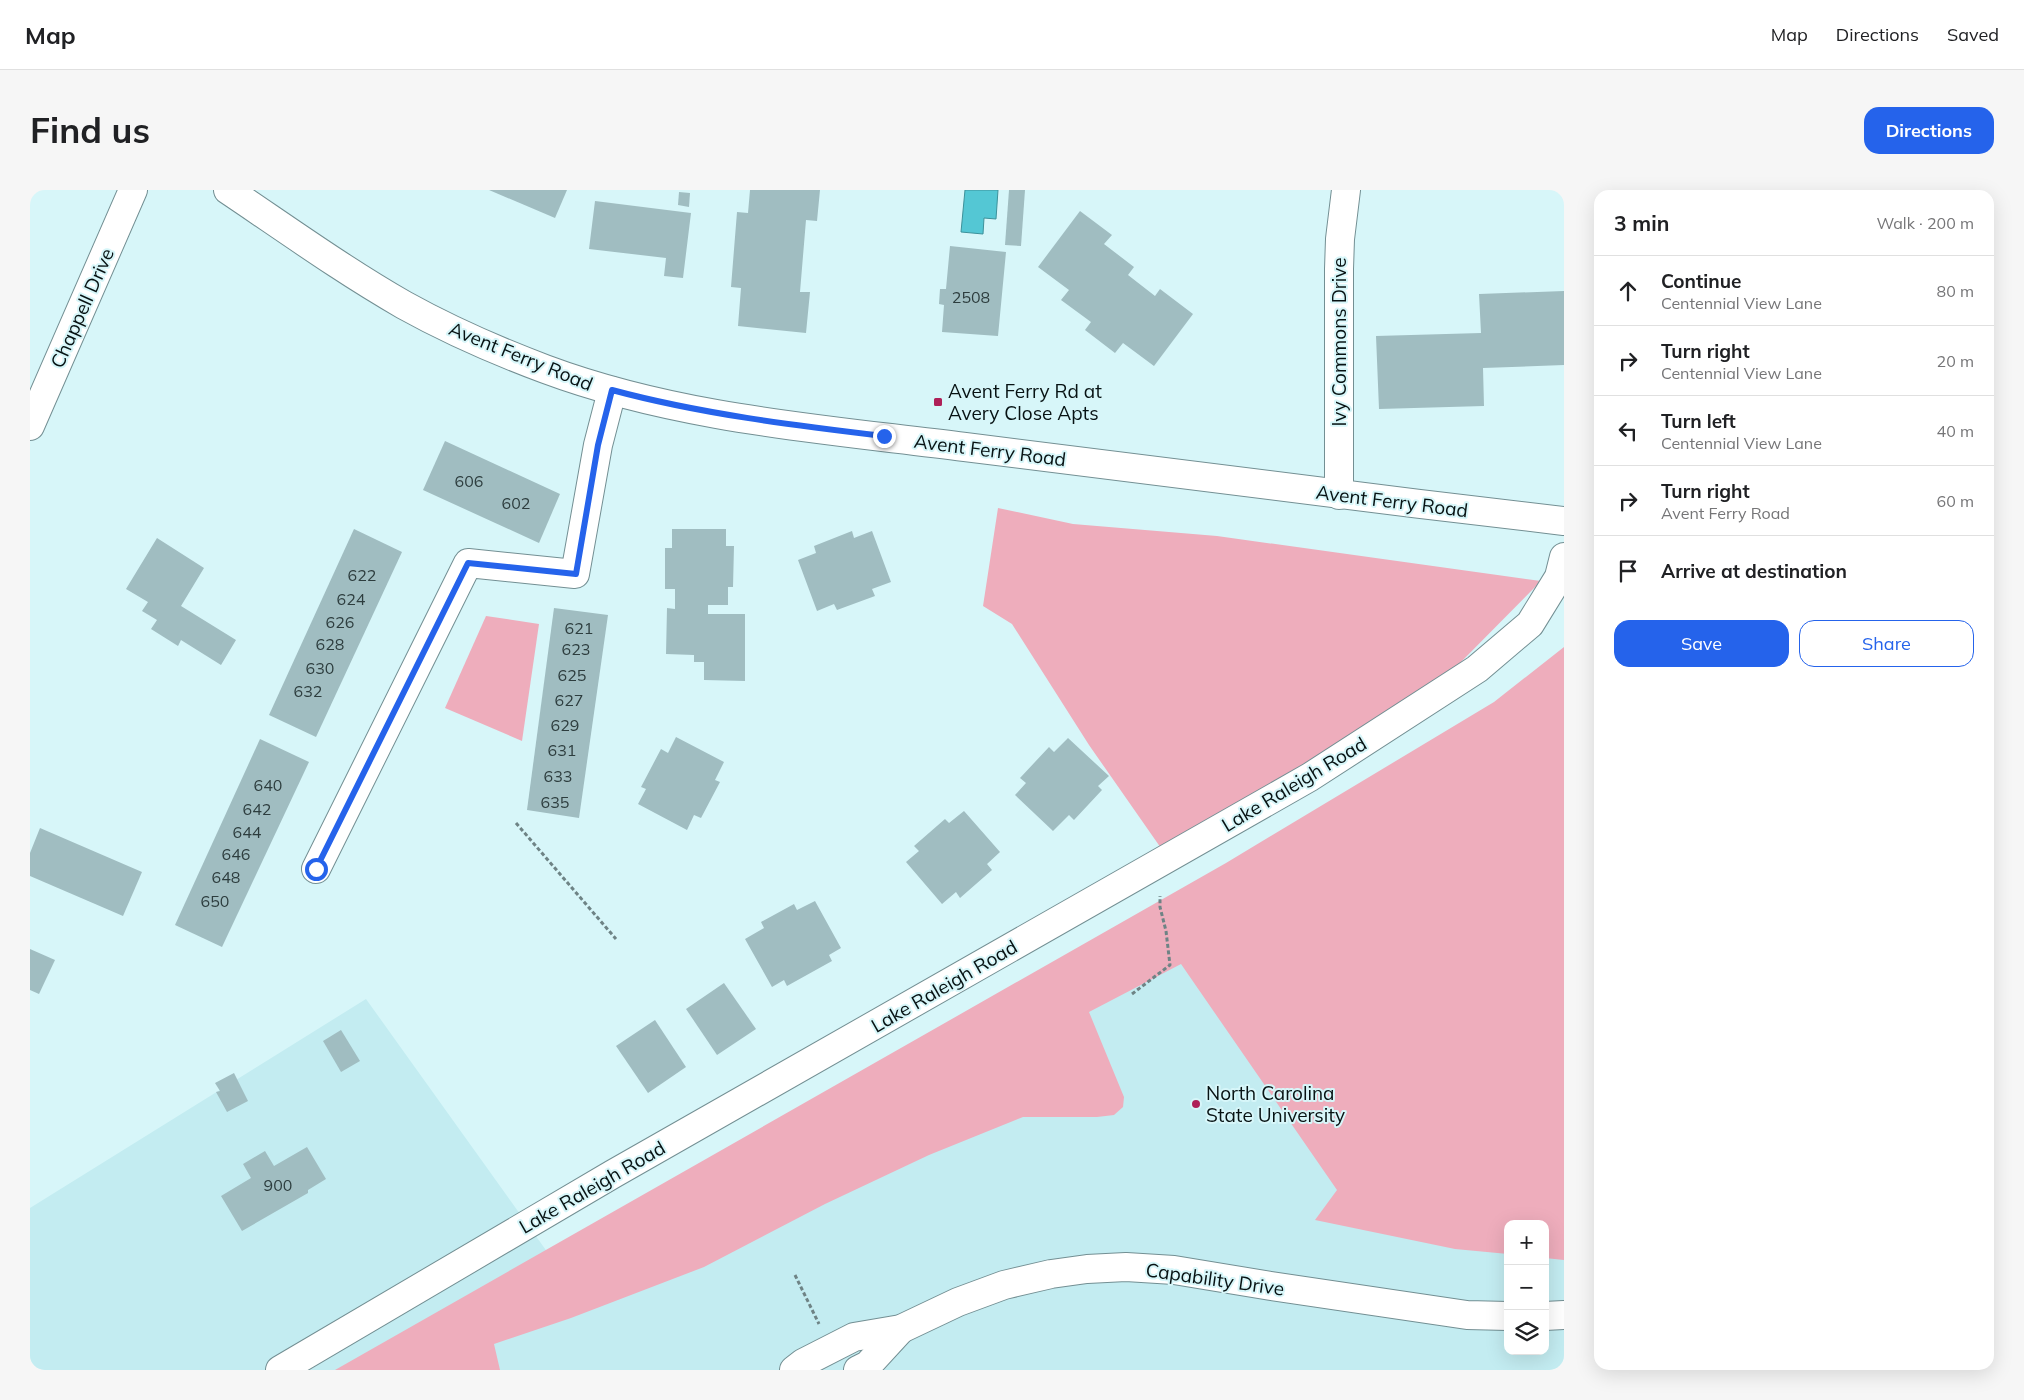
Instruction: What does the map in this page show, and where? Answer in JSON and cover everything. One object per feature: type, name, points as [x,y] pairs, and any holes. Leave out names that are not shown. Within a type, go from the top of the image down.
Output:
[{"type":"street","name":"Chappell Drive","points":[[30,426],[133,190]]},
{"type":"street","name":"Avent Ferry Road","points":[[228,190],[336,262],[404,305],[443,326],[545,370],[656,402],[726,416],[1340,495],[1564,521]]},
{"type":"street","name":"Ivy Commons Drive","points":[[1340,495],[1339,269],[1340,239],[1346,190]]},
{"type":"street","points":[[316,869],[468,563],[576,574],[598,445],[612,390]]},
{"type":"street","name":"Lake Raleigh Road","points":[[280,1370],[613,1174],[1310,777],[1478,669],[1530,624],[1560,577],[1564,557]]},
{"type":"street","name":"Capability Drive","points":[[794,1370],[803,1362],[854,1337],[901,1329],[958,1302],[1004,1285],[1050,1274],[1087,1269],[1126,1267],[1174,1270],[1467,1315],[1504,1316]]},
{"type":"street","points":[[1549,1316],[1564,1315]]},
{"type":"street","name":"Capability Drive","points":[[858,1370],[868,1365],[901,1329]]},
{"type":"path","points":[[516,823],[616,939]]},
{"type":"path","points":[[1132,994],[1170,964],[1166,931],[1160,907],[1160,863]]},
{"type":"path","points":[[795,1275],[822,1332]]},
{"type":"shaded area","points":[[998,508],[1073,524],[1217,536],[1541,581],[1458,665],[1335,750],[1163,851],[1089,745],[1012,624],[983,606]]},
{"type":"shaded area","points":[[486,616],[539,624],[522,741],[445,708]]},
{"type":"shaded area","points":[[1564,647],[1564,1260],[1549,1258],[1549,1220],[1504,1220],[1504,1254],[1455,1249],[1315,1220],[1337,1190],[1181,964],[1089,1012],[1124,1097],[1123,1107],[1114,1115],[1097,1117],[1023,1117],[929,1155],[825,1204],[704,1267],[571,1318],[494,1344],[500,1370],[335,1370],[1226,863],[1494,702]]},
{"type":"shaded area","name":"North Carolina State University","points":[[1564,689],[1564,1370],[30,1370],[30,1208],[366,999],[548,1253]]},
{"type":"water","points":[[965,190],[998,190],[996,219],[984,218],[983,234],[961,232]]},
{"type":"building","points":[[489,190],[567,190],[555,218]]},
{"type":"building","points":[[750,190],[820,190],[817,221],[806,220],[800,292],[810,292],[806,333],[738,326],[741,288],[731,287],[737,212],[748,213]]},
{"type":"building","points":[[1009,190],[1025,190],[1021,246],[1005,245]]},
{"type":"building","points":[[679,192],[690,193],[689,207],[678,205]]},
{"type":"building","points":[[595,201],[691,213],[683,278],[664,276],[666,258],[589,249]]},
{"type":"building","points":[[1080,211],[1112,235],[1104,244],[1134,267],[1128,275],[1155,296],[1160,289],[1193,314],[1154,366],[1123,343],[1115,353],[1085,330],[1091,322],[1061,300],[1069,290],[1038,267]]},
{"type":"building","points":[[950,246],[1006,252],[998,336],[942,332],[944,305],[939,304],[940,289],[946,289]]},
{"type":"building","points":[[1564,291],[1564,365],[1483,368],[1484,406],[1379,409],[1376,336],[1481,333],[1479,294]]},
{"type":"building","points":[[445,441],[560,494],[539,543],[423,490]]},
{"type":"building","points":[[354,529],[402,552],[316,737],[269,715]]},
{"type":"building","points":[[672,529],[726,529],[726,546],[734,546],[733,587],[728,587],[728,605],[708,605],[708,614],[745,614],[745,681],[704,680],[704,662],[694,662],[694,655],[666,654],[667,608],[675,609],[675,589],[665,589],[665,548],[672,548]]},
{"type":"building","points":[[852,531],[854,538],[872,531],[891,582],[872,589],[875,596],[837,610],[834,604],[817,611],[798,560],[816,553],[814,546]]},
{"type":"building","points":[[157,538],[204,568],[181,606],[236,640],[221,665],[181,640],[178,646],[151,629],[157,620],[142,611],[148,602],[126,589]]},
{"type":"building","points":[[554,608],[608,615],[579,818],[527,810]]},
{"type":"building","points":[[676,737],[724,762],[715,780],[720,782],[701,818],[694,815],[687,830],[638,804],[646,789],[641,787],[661,749],[668,753]]},
{"type":"building","points":[[1068,738],[1109,776],[1098,786],[1102,790],[1074,820],[1069,815],[1053,831],[1015,795],[1026,783],[1020,778],[1049,747],[1054,752]]},
{"type":"building","points":[[260,739],[309,762],[222,947],[175,925]]},
{"type":"building","points":[[964,811],[1000,852],[987,864],[992,870],[960,898],[956,892],[942,904],[906,862],[919,851],[914,846],[945,819],[949,823]]},
{"type":"building","points":[[40,828],[142,872],[123,916],[30,876],[30,853]]},
{"type":"building","points":[[815,901],[841,948],[829,955],[832,961],[787,986],[784,980],[772,987],[745,939],[764,928],[761,922],[794,904],[797,910]]},
{"type":"building","points":[[30,949],[55,960],[39,994],[30,990]]},
{"type":"building","points":[[724,983],[756,1029],[717,1055],[686,1009]]},
{"type":"building","points":[[655,1020],[686,1067],[648,1093],[616,1046]]},
{"type":"building","points":[[341,1030],[360,1061],[341,1072],[323,1041]]},
{"type":"building","points":[[234,1073],[248,1101],[227,1112],[216,1092],[220,1091],[215,1083]]},
{"type":"building","points":[[307,1147],[326,1179],[308,1190],[308,1193],[242,1231],[221,1196],[251,1178],[243,1164],[265,1151],[274,1166]]},
{"type":"place","name":"Avent Ferry Rd at Avery Close Apts","points":[[938,402]]},
{"type":"place","name":"North Carolina State University","points":[[1196,1104]]},
{"type":"route","points":[[316,869],[468,563],[576,574],[599,436],[612,390],[656,402],[726,416],[884,436]]}]
